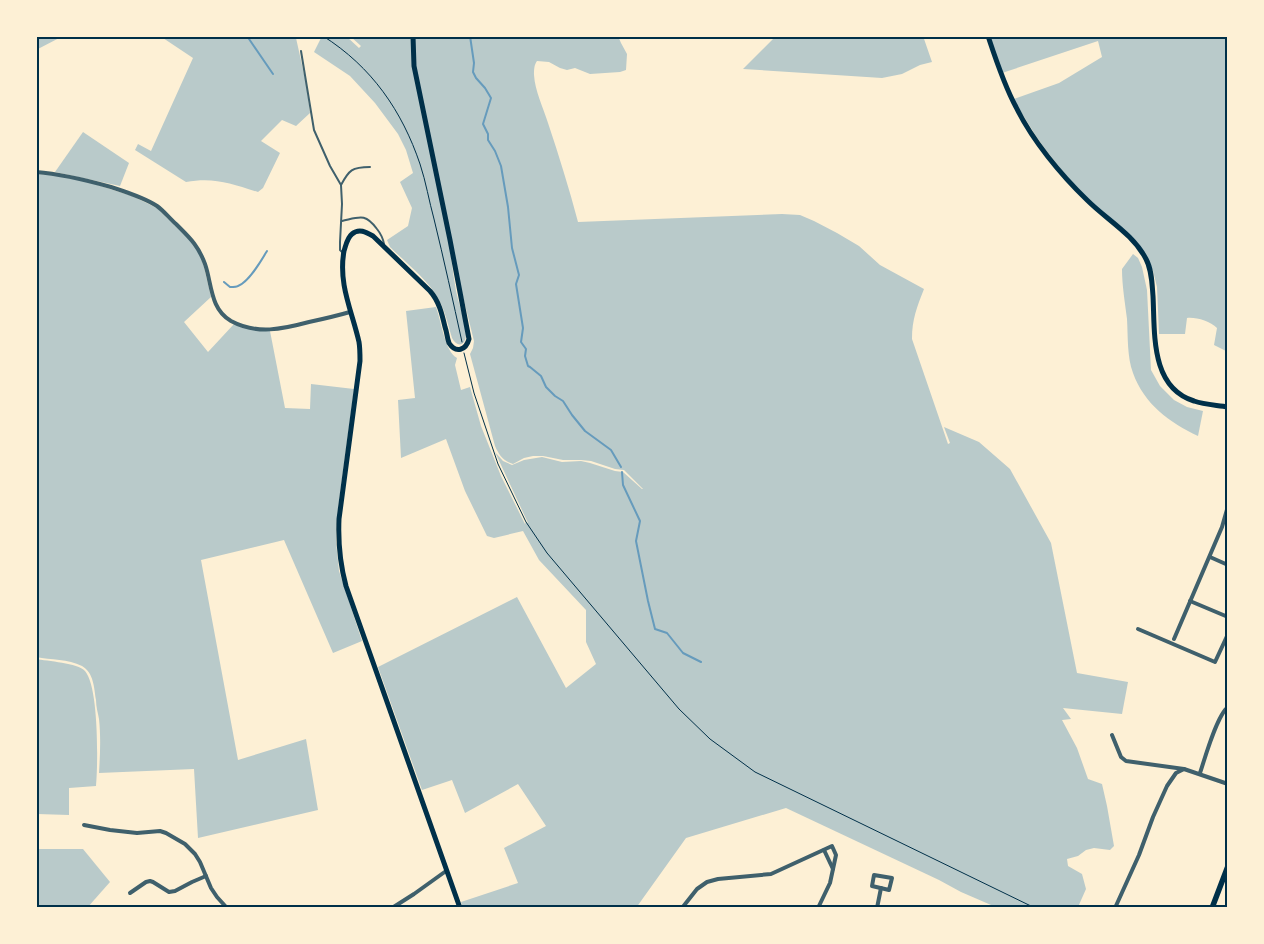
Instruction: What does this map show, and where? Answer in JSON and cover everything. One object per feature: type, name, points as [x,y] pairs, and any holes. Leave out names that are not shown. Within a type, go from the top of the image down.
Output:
[{"type":"main road","points":[[413,36],[414,66],[469,337],[467,345],[463,349],[458,350],[454,348],[449,343],[437,301],[424,284],[370,234],[359,231],[349,237],[344,254],[343,281],[359,343],[360,361],[339,519],[339,542],[342,569],[352,602],[460,908]]},
{"type":"main road","points":[[988,36],[1016,108],[1044,151],[1063,175],[1088,201],[1130,237],[1142,251],[1148,262],[1152,288],[1156,352],[1158,363],[1169,384],[1177,392],[1193,401],[1228,407]]},
{"type":"main road","points":[[1212,908],[1228,866]]},
{"type":"street","points":[[36,172],[82,179],[134,194],[157,207],[181,229],[199,250],[206,266],[214,301],[221,312],[232,321],[246,327],[270,330],[288,328],[350,312]]},
{"type":"street","points":[[1174,638],[1210,557],[1228,506]]},
{"type":"street","points":[[1210,557],[1228,565]]},
{"type":"street","points":[[1190,601],[1228,618]]},
{"type":"street","points":[[1138,629],[1215,662],[1228,634]]},
{"type":"street","points":[[1200,773],[1217,724],[1225,708],[1228,706]]},
{"type":"street","points":[[1112,735],[1122,759],[1184,769],[1228,784]]},
{"type":"street","points":[[1114,908],[1140,855],[1153,817],[1168,786],[1176,773],[1184,769]]},
{"type":"street","points":[[84,825],[137,833],[162,831],[189,848],[200,862],[217,897],[227,908]]},
{"type":"street","points":[[682,908],[697,889],[707,882],[718,879],[770,874],[832,846],[836,855],[830,883],[818,908]]},
{"type":"street","points":[[824,850],[833,869]]},
{"type":"street","points":[[392,908],[446,871]]},
{"type":"street","points":[[874,875],[892,878],[890,890],[881,888],[872,886],[874,875]]},
{"type":"street","points":[[130,893],[150,881],[169,892],[175,891],[206,876]]},
{"type":"street","points":[[877,908],[881,888]]},
{"type":"street","points":[[938,908],[938,906],[944,908]]},
{"type":"lane","points":[[301,51],[314,130],[330,166],[341,185],[342,221],[340,250],[344,254]]},
{"type":"lane","points":[[341,185],[347,174],[358,168],[370,167]]},
{"type":"lane","points":[[342,221],[359,218],[370,220],[381,235],[384,246]]},
{"type":"path","points":[[323,36],[348,54],[382,89],[402,120],[409,136],[423,175],[449,279],[474,394],[495,456],[526,522],[548,553],[679,709],[710,739],[755,772],[1035,908]]},
{"type":"shaded area","points":[[37,36],[63,36],[36,50]]},
{"type":"shaded area","points":[[160,36],[300,36],[296,38],[306,83],[310,113],[296,126],[282,120],[261,141],[280,153],[263,188],[258,192],[214,181],[186,182],[135,150],[138,144],[151,151],[193,58]]},
{"type":"shaded area","points":[[322,36],[346,36],[359,48],[361,46],[350,36],[618,36],[627,54],[626,70],[590,74],[575,68],[567,70],[560,68],[549,62],[537,61],[535,66],[534,75],[538,93],[578,222],[782,214],[800,215],[859,246],[880,265],[924,289],[914,319],[912,339],[948,444],[950,443],[944,427],[979,442],[1010,469],[1051,543],[1077,673],[1128,682],[1122,714],[1063,708],[1071,719],[1062,720],[1077,748],[1088,779],[1102,784],[1114,846],[1110,850],[1094,848],[1086,850],[1078,856],[1067,859],[1068,866],[1082,874],[1086,889],[1078,907],[998,908],[786,808],[686,838],[636,908],[463,908],[461,902],[518,883],[504,848],[546,826],[518,784],[465,813],[452,780],[422,790],[378,667],[517,597],[566,688],[596,664],[586,642],[586,610],[539,560],[523,531],[494,538],[487,536],[465,491],[446,439],[401,458],[398,400],[415,398],[406,311],[436,307],[446,343],[457,358],[455,365],[461,390],[470,387],[481,426],[501,476],[525,524],[526,522],[528,523],[495,452],[503,461],[512,465],[524,460],[542,457],[562,462],[581,461],[590,463],[623,472],[643,489],[624,470],[591,461],[533,456],[513,464],[500,455],[495,446],[470,354],[474,341],[449,240],[456,291],[466,334],[465,341],[461,344],[456,343],[452,338],[443,307],[434,291],[390,247],[387,240],[408,226],[412,208],[400,182],[413,173],[406,150],[398,134],[375,103],[350,76],[314,52]]},
{"type":"shaded area","points":[[776,36],[923,36],[932,62],[920,65],[902,74],[882,78],[743,69]]},
{"type":"shaded area","points":[[988,36],[1228,36],[1228,352],[1214,345],[1217,328],[1207,321],[1187,318],[1185,334],[1159,334],[1157,287],[1153,271],[1143,251],[1088,200],[1065,174],[1036,136],[1014,99],[1059,83],[1102,57],[1098,41],[1002,73]]},
{"type":"shaded area","points":[[83,132],[129,163],[120,186],[55,172]]},
{"type":"shaded area","points":[[36,174],[82,180],[132,196],[157,208],[193,243],[198,250],[204,267],[211,297],[184,322],[208,352],[234,324],[270,331],[285,408],[310,409],[311,384],[354,389],[336,526],[336,542],[339,571],[362,641],[333,653],[284,540],[201,560],[238,760],[306,739],[318,810],[198,838],[194,769],[99,773],[99,719],[94,686],[89,673],[82,666],[71,662],[36,657]]},
{"type":"shaded area","points":[[1133,254],[1138,258],[1142,267],[1147,290],[1151,370],[1160,386],[1174,400],[1187,407],[1203,411],[1198,436],[1168,419],[1159,411],[1144,394],[1133,373],[1129,353],[1122,269]]},
{"type":"shaded area","points":[[36,659],[69,664],[85,671],[90,680],[93,693],[97,761],[96,786],[69,788],[69,815],[37,814],[36,845]]},
{"type":"shaded area","points":[[36,849],[83,849],[110,882],[87,908],[36,908]]},
{"type":"waterway","points":[[247,36],[273,74]]},
{"type":"waterway","points":[[470,36],[474,63],[473,72],[491,98],[483,124],[488,134],[488,140],[501,166],[512,248],[519,275],[516,284],[523,328],[521,342],[526,349],[525,356],[528,366],[541,376],[546,387],[563,401],[585,431],[611,450],[621,467]]},
{"type":"waterway","points":[[224,282],[230,287],[242,284],[254,271],[267,251]]},
{"type":"waterway","points":[[1226,338],[1228,334]]},
{"type":"waterway","points":[[622,472],[623,485],[640,521],[636,541],[655,629],[667,633],[683,653],[701,662]]}]
